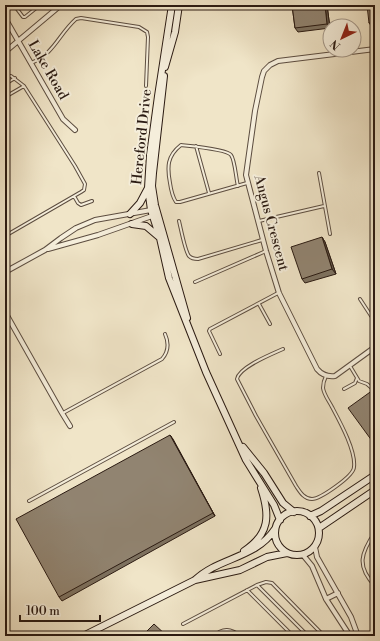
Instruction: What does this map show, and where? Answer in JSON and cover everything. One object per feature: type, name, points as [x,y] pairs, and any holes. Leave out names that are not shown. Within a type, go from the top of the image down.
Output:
[{"type":"street","points":[[5,52],[61,5]]},
{"type":"street","name":"Hereford Drive","points":[[172,5],[150,155],[148,188],[169,278],[192,337],[214,391],[246,460],[274,505],[280,520]]},
{"type":"street","name":"Hereford Drive","points":[[179,5],[175,32],[166,66],[152,186],[154,212],[165,236],[192,337]]},
{"type":"street","name":"Lake Road","points":[[5,18],[63,119],[75,130]]},
{"type":"street","name":"Angus Crescent","points":[[326,376],[322,375],[317,369],[279,293],[247,183],[246,166],[256,104],[264,71],[270,65],[278,61],[375,49]]},
{"type":"street","points":[[130,214],[140,203],[148,188]]},
{"type":"street","points":[[5,272],[45,250],[76,228],[94,220],[139,212],[154,212]]},
{"type":"street","points":[[45,250],[132,224],[154,212]]},
{"type":"street","points":[[132,224],[146,226],[155,232],[160,238]]},
{"type":"street","points":[[5,312],[70,426]]},
{"type":"street","points":[[326,376],[335,376],[375,347]]},
{"type":"street","name":"Hereford Drive","points":[[238,441],[261,469],[282,503],[294,512]]},
{"type":"street","points":[[310,516],[321,511],[375,475]]},
{"type":"street","points":[[230,561],[257,541],[262,534],[267,518],[267,509],[258,480]]},
{"type":"street","points":[[318,528],[375,490]]},
{"type":"street","points":[[83,636],[195,580],[210,570],[254,550],[262,544],[284,516],[294,512],[300,512],[310,516],[316,522],[318,528],[318,541],[315,547],[308,553],[303,555],[292,555],[281,549],[277,543],[275,529]]},
{"type":"street","points":[[315,547],[317,557],[351,617],[358,636]]},
{"type":"street","points":[[195,580],[240,570],[267,557],[287,553]]},
{"type":"street","points":[[303,555],[312,566],[326,599],[350,636]]},
{"type":"street","points":[[326,599],[338,593]]},
{"type":"lane","points":[[14,5],[23,17],[40,5]]},
{"type":"lane","points":[[31,63],[41,59],[48,53],[76,20],[81,18],[139,27],[147,32],[148,37],[146,86]]},
{"type":"lane","points":[[5,76],[15,78],[24,86],[85,184],[84,190],[5,236]]},
{"type":"lane","points":[[5,84],[15,78]]},
{"type":"lane","points":[[5,96],[24,86]]},
{"type":"lane","points":[[238,186],[230,154],[228,152],[196,146],[181,145],[175,150],[169,159],[168,169],[173,198],[176,202],[180,202],[238,186],[247,183]]},
{"type":"lane","points":[[196,146],[209,194]]},
{"type":"lane","points":[[319,174],[330,234]]},
{"type":"lane","points":[[74,196],[81,205],[92,201]]},
{"type":"lane","points":[[259,222],[324,206]]},
{"type":"lane","points":[[179,221],[188,253],[191,258],[194,259],[264,239]]},
{"type":"lane","points":[[196,282],[266,251]]},
{"type":"lane","points":[[220,354],[209,331],[210,329],[279,293]]},
{"type":"lane","points":[[360,299],[375,322]]},
{"type":"lane","points":[[259,303],[270,324]]},
{"type":"lane","points":[[62,413],[162,358],[168,349],[165,334]]},
{"type":"lane","points":[[283,349],[243,369],[238,375],[237,379],[256,416],[296,486],[303,495],[310,499],[317,498],[343,482],[352,474],[354,466],[354,460],[347,438],[324,389],[326,376]]},
{"type":"lane","points":[[350,366],[359,381],[367,384],[375,391]]},
{"type":"lane","points":[[344,389],[355,383],[357,378]]},
{"type":"lane","points":[[29,501],[174,422]]},
{"type":"lane","points":[[375,532],[362,558],[362,567],[375,586]]},
{"type":"lane","points":[[182,624],[257,585],[266,582],[272,583],[324,636]]},
{"type":"lane","points":[[257,585],[308,636]]},
{"type":"lane","points":[[247,590],[293,636]]},
{"type":"lane","points":[[214,636],[223,629],[227,629],[241,636]]},
{"type":"building","points":[[292,5],[325,5],[326,18],[322,18],[322,25],[295,28]]},
{"type":"building","points":[[367,5],[375,5],[375,22],[369,23]]},
{"type":"building","points":[[322,237],[332,269],[302,279],[291,247]]},
{"type":"building","points":[[373,390],[375,393],[375,445],[348,408]]},
{"type":"building","points":[[170,435],[213,513],[59,597],[16,519]]},
{"type":"building","points":[[154,624],[167,636],[142,636]]}]
